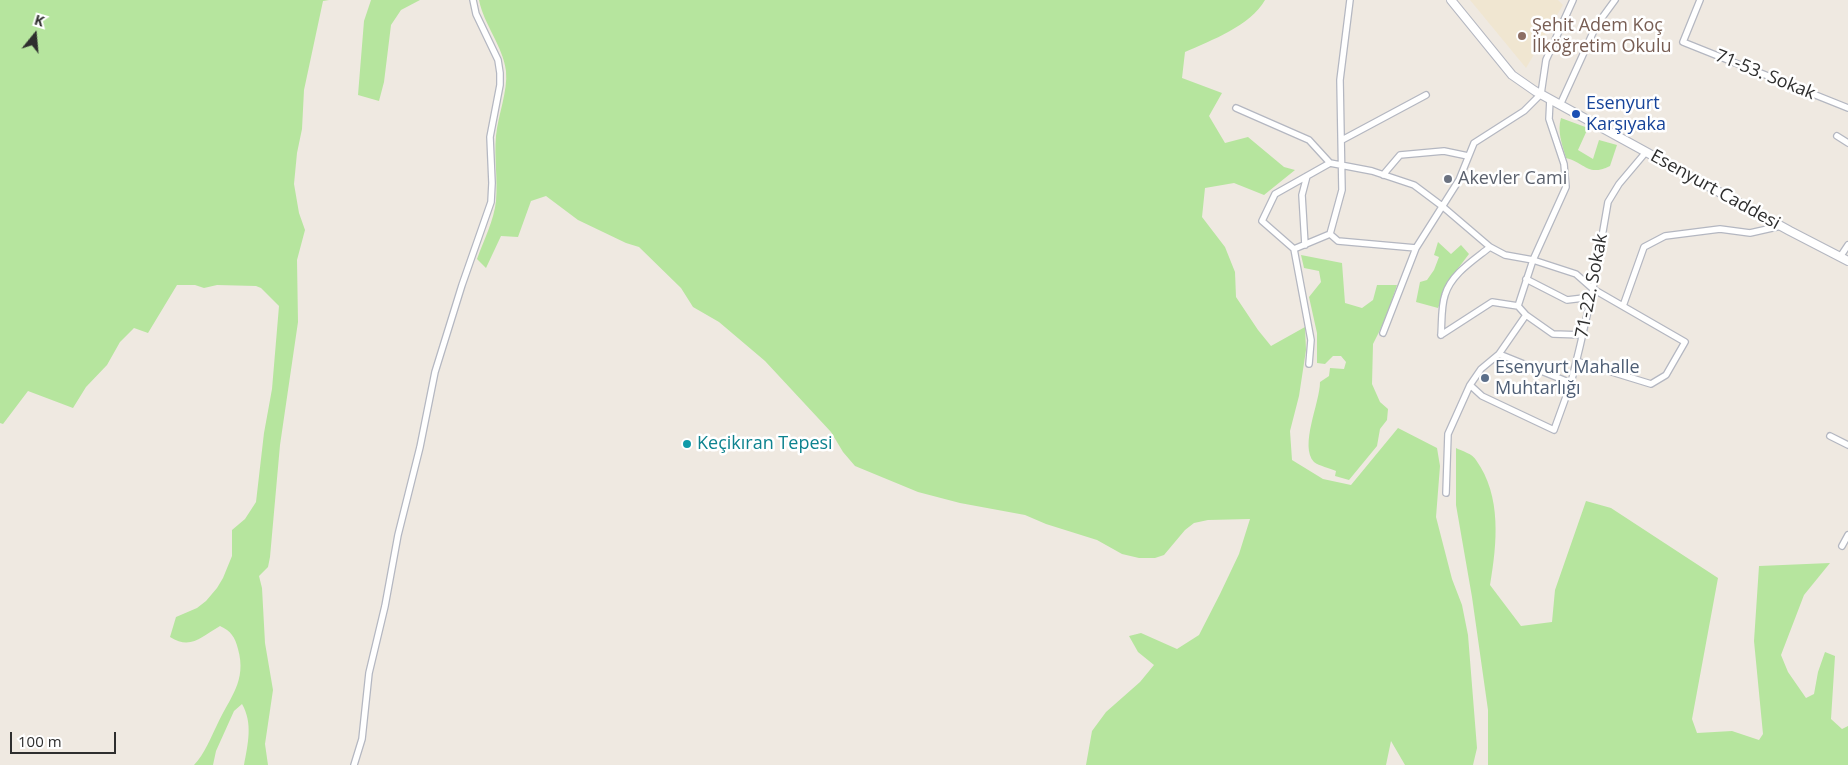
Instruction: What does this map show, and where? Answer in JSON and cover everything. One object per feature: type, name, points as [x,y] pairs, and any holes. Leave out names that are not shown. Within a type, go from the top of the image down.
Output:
[{"type":"street","points":[[354,765],[362,739],[369,673],[435,372],[462,285],[491,202],[490,137],[500,85],[500,73],[498,60],[476,14],[473,0]]},
{"type":"street","points":[[1330,234],[1342,190],[1340,80],[1350,0]]},
{"type":"street","name":"Esenyurt Caddesi","points":[[1451,0],[1512,75],[1560,105],[1848,261]]},
{"type":"street","points":[[1383,333],[1416,248],[1459,180],[1474,143],[1524,111],[1541,94],[1546,60],[1573,0]]},
{"type":"street","points":[[1560,105],[1596,26],[1615,0]]},
{"type":"street","name":"71-53. Sokak","points":[[1700,0],[1683,42],[1848,108]]},
{"type":"street","points":[[1342,140],[1426,95]]},
{"type":"street","points":[[1518,306],[1533,260],[1566,187],[1564,164],[1549,119],[1550,99]]},
{"type":"street","points":[[1236,108],[1309,140],[1330,163]]},
{"type":"street","points":[[1837,136],[1848,143]]},
{"type":"street","points":[[1383,175],[1400,155],[1444,150],[1468,156]]},
{"type":"street","name":"71-22. Sokak","points":[[1470,385],[1482,396],[1554,430],[1571,383],[1592,297],[1608,202],[1619,184],[1646,152]]},
{"type":"street","points":[[1309,364],[1311,340],[1294,249],[1262,221],[1275,194],[1330,163],[1343,164],[1414,185],[1490,247],[1505,255],[1533,260],[1576,274],[1593,289],[1685,342],[1666,375],[1651,384],[1576,361]]},
{"type":"street","points":[[1305,245],[1302,195],[1307,176]]},
{"type":"street","points":[[1623,306],[1644,247],[1665,236],[1720,229],[1750,233],[1781,226]]},
{"type":"street","points":[[1294,249],[1330,234]]},
{"type":"street","points":[[1330,234],[1338,241],[1416,248]]},
{"type":"street","points":[[1840,257],[1848,245]]},
{"type":"street","points":[[1490,247],[1463,268],[1452,281],[1445,296],[1442,335],[1492,302],[1518,306],[1526,315],[1553,334],[1583,335]]},
{"type":"street","points":[[1526,279],[1567,300],[1592,297]]},
{"type":"street","points":[[1446,493],[1448,434],[1470,385],[1481,369],[1499,354],[1526,315]]},
{"type":"street","points":[[1499,354],[1571,383]]},
{"type":"street","points":[[1830,436],[1848,445]]},
{"type":"street","points":[[1842,546],[1848,536]]},
{"type":"shaded area","name":"Şehit Adem Koç İlköğretim Okulu","points":[[1470,0],[1558,0],[1563,5],[1526,68]]},
{"type":"green space","points":[[0,0],[329,0],[323,1],[304,90],[302,129],[294,184],[299,213],[305,230],[297,260],[298,322],[280,445],[270,557],[268,567],[259,576],[262,588],[265,643],[273,690],[265,744],[268,765],[244,765],[249,726],[242,704],[234,711],[216,751],[213,765],[194,765],[204,751],[236,688],[239,680],[240,660],[234,638],[230,632],[220,626],[196,641],[177,641],[170,637],[176,617],[197,608],[217,588],[232,556],[232,530],[245,519],[256,502],[264,433],[272,389],[279,306],[261,288],[256,286],[217,285],[204,288],[195,285],[177,285],[148,333],[134,328],[120,342],[107,365],[86,387],[73,408],[28,391],[3,424],[0,423]]},
{"type":"green space","points":[[371,0],[420,0],[401,10],[391,25],[384,82],[379,101],[358,95],[364,21]]},
{"type":"green space","points":[[479,0],[1265,0],[1240,25],[1185,52],[1182,78],[1222,93],[1209,116],[1225,143],[1248,137],[1284,167],[1295,170],[1264,195],[1234,183],[1205,188],[1202,217],[1225,247],[1235,272],[1236,297],[1271,346],[1305,327],[1306,350],[1299,396],[1290,431],[1292,460],[1323,479],[1351,485],[1398,428],[1437,448],[1440,466],[1436,517],[1452,579],[1462,605],[1468,635],[1477,748],[1473,765],[1405,765],[1391,741],[1386,765],[1086,765],[1092,731],[1106,712],[1140,682],[1154,665],[1138,652],[1129,636],[1141,633],[1177,649],[1199,635],[1239,554],[1250,519],[1208,520],[1194,523],[1185,530],[1164,555],[1155,558],[1139,558],[1122,554],[1097,540],[1046,524],[1025,515],[960,503],[918,492],[855,466],[843,452],[831,432],[765,361],[719,322],[693,307],[681,288],[639,247],[626,243],[578,220],[546,196],[531,201],[518,237],[501,236],[486,268],[477,259],[495,208],[496,136],[504,95],[506,71],[501,53],[481,9]]},
{"type":"green space","points":[[1561,118],[1588,128],[1578,150],[1593,159],[1599,140],[1617,145],[1610,166],[1591,170],[1566,158],[1560,133]]},
{"type":"green space","points":[[1438,242],[1451,254],[1461,245],[1469,254],[1453,275],[1438,308],[1416,302],[1420,282],[1427,280],[1434,270],[1439,257],[1434,255]]},
{"type":"green space","points":[[1301,255],[1342,263],[1345,303],[1362,308],[1373,300],[1377,285],[1397,285],[1386,318],[1373,344],[1372,384],[1380,402],[1388,409],[1387,420],[1380,429],[1377,446],[1349,480],[1335,476],[1336,471],[1314,462],[1310,455],[1309,435],[1320,382],[1329,376],[1330,368],[1344,369],[1346,362],[1341,356],[1333,356],[1325,364],[1317,363],[1317,333],[1309,297],[1321,282],[1319,271],[1304,268]]},
{"type":"green space","points":[[1456,448],[1475,458],[1490,489],[1494,505],[1496,537],[1490,585],[1521,626],[1552,622],[1555,590],[1586,501],[1611,508],[1718,578],[1692,719],[1697,733],[1732,731],[1759,740],[1763,734],[1754,641],[1759,566],[1830,563],[1804,595],[1781,655],[1788,672],[1806,698],[1814,694],[1818,672],[1825,652],[1835,656],[1831,719],[1842,729],[1848,726],[1848,765],[1488,765],[1488,710],[1472,597],[1456,505]]},
{"type":"place","name":"Şehit Adem Koç İlköğretim Okulu","points":[[1522,36]]},
{"type":"place","name":"Esenyurt Karşıyaka","points":[[1576,114]]},
{"type":"place","name":"Akevler Cami","points":[[1448,179]]},
{"type":"place","name":"Esenyurt Mahalle Muhtarlığı","points":[[1485,378]]},
{"type":"place","name":"Keçikıran Tepesi","points":[[687,444]]}]
